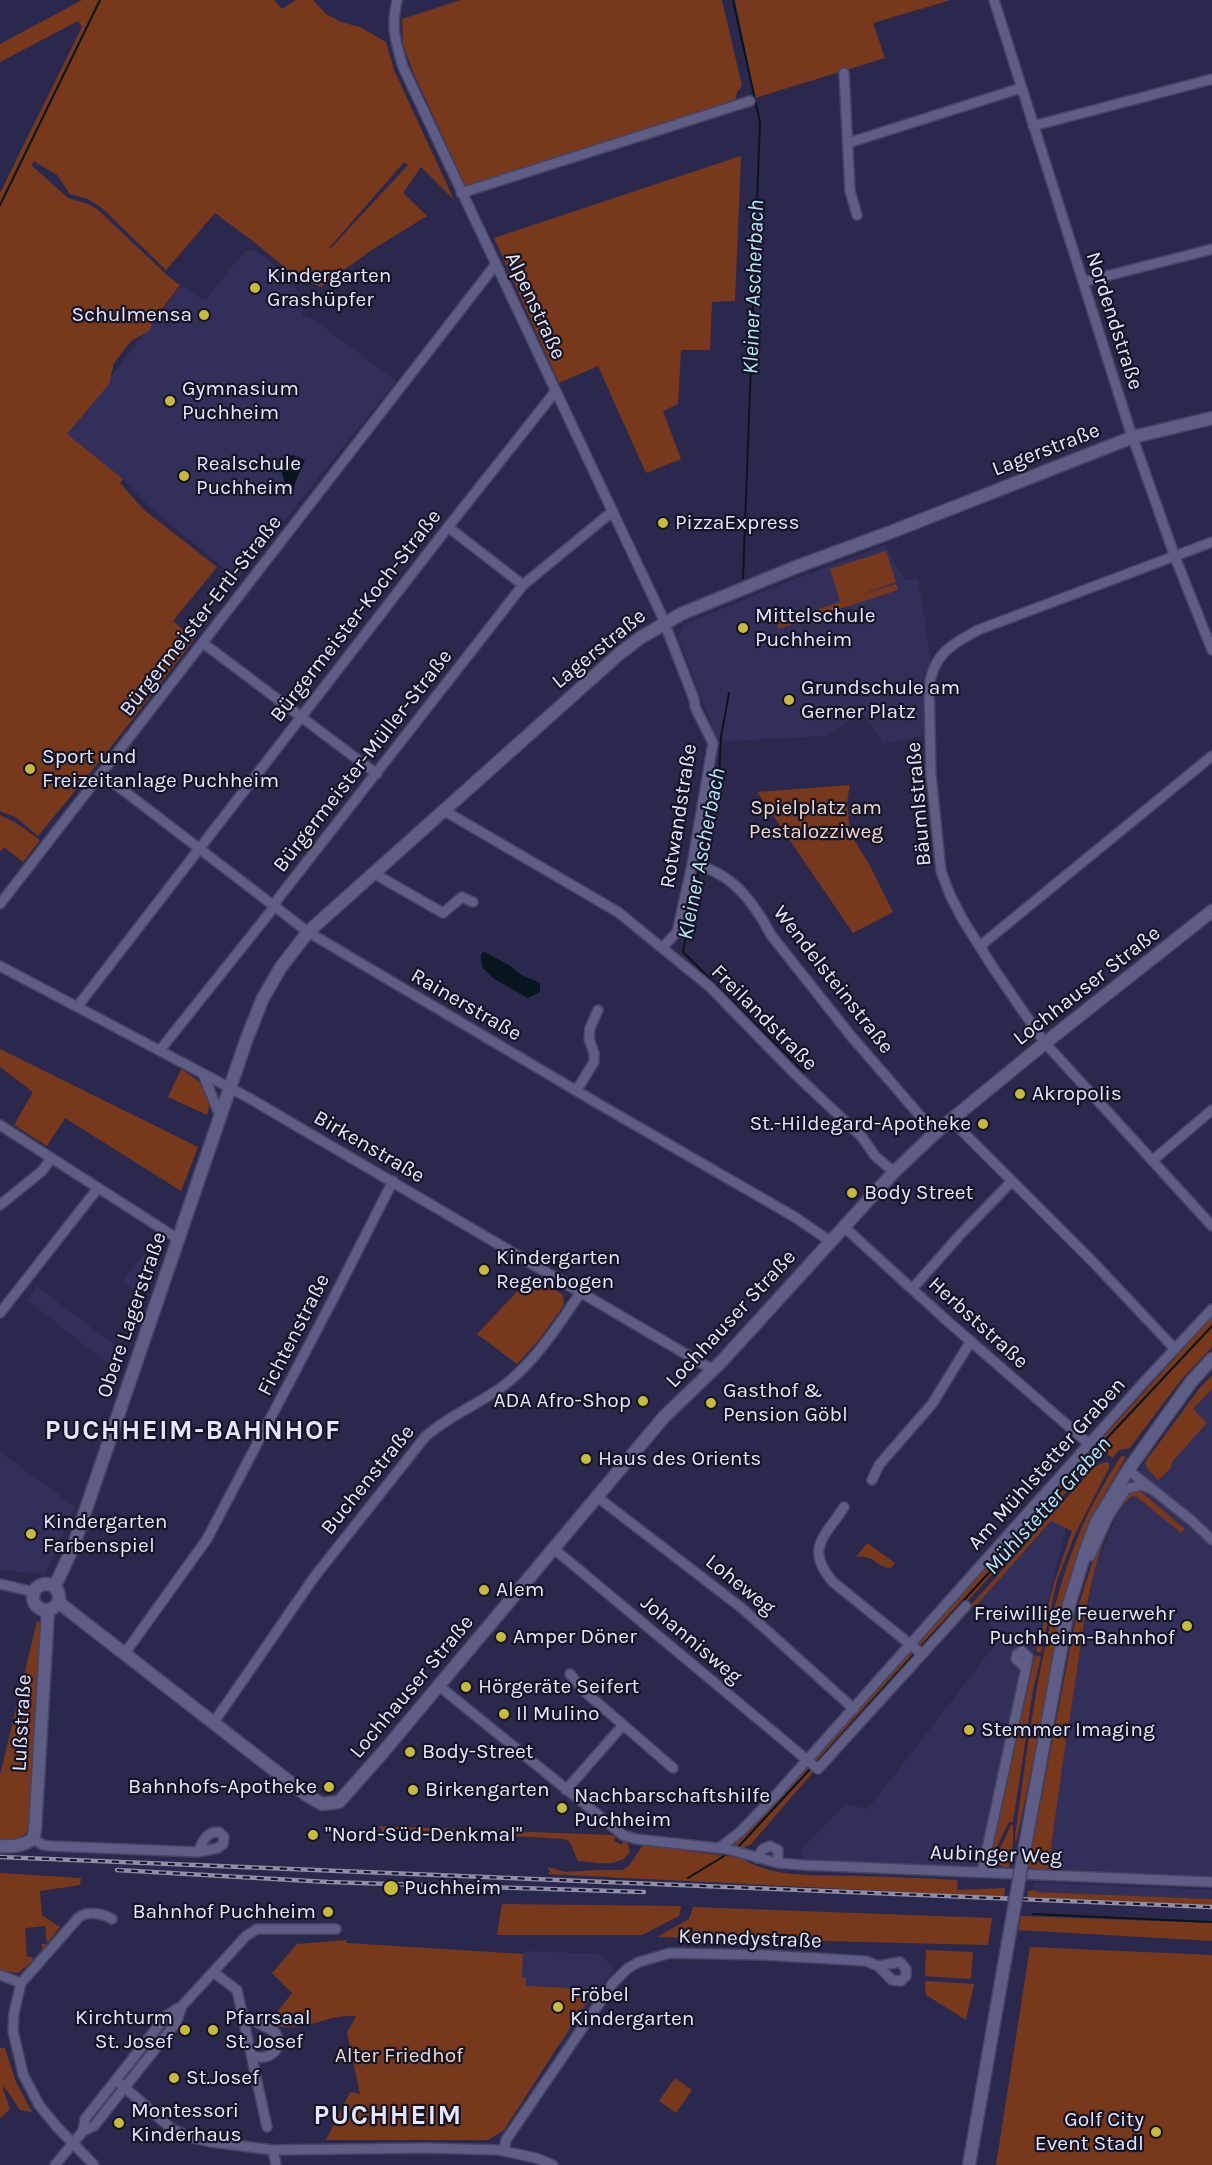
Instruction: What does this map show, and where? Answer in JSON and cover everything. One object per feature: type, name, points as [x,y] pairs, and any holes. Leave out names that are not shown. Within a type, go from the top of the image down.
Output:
[{"type":"street","name":"Alpenstraße","points":[[397,0],[393,22],[394,36],[403,67],[665,622]]},
{"type":"street","name":"Nordendstraße","points":[[994,0],[1133,437],[1175,557],[1212,650]]},
{"type":"street","points":[[844,73],[850,191],[857,215]]},
{"type":"street","points":[[1033,126],[1212,79]]},
{"type":"street","points":[[848,143],[1021,88]]},
{"type":"street","points":[[461,193],[750,101]]},
{"type":"street","points":[[1083,282],[1212,249]]},
{"type":"street","name":"Bürgermeister-Ertl-Straße","points":[[0,904],[496,264]]},
{"type":"street","name":"Bürgermeister-Koch-Straße","points":[[77,1007],[555,392]]},
{"type":"street","name":"Lagerstraße","points":[[230,1088],[263,998],[281,967],[308,932],[624,650],[665,622],[796,567],[1133,437],[1212,418]]},
{"type":"street","name":"Bürgermeister-Müller-Straße","points":[[160,1050],[275,906],[277,900],[523,585],[613,511]]},
{"type":"street","points":[[448,527],[523,585]]},
{"type":"street","name":"Bäumlstraße","points":[[1212,542],[978,630],[944,651],[931,674],[929,688],[931,774],[941,871],[950,895],[980,946],[1045,1043],[1212,1226]]},
{"type":"street","name":"Rotwandstraße","points":[[663,947],[677,932],[699,866],[713,742],[695,707],[665,622]]},
{"type":"street","points":[[203,643],[377,774]]},
{"type":"street","points":[[980,946],[1212,756]]},
{"type":"street","name":"Rainerstraße","points":[[102,774],[308,932],[784,1211],[830,1241]]},
{"type":"street","name":"Freilandstraße","points":[[443,810],[618,912],[663,947],[710,987],[796,1075],[862,1137],[875,1156],[894,1172]]},
{"type":"street","name":"Wendelsteinstraße","points":[[699,866],[720,874],[738,888],[763,919],[771,935],[851,1036],[935,1133]]},
{"type":"street","points":[[374,873],[442,913],[462,897],[473,902]]},
{"type":"street","name":"Lochhauser Straße","points":[[214,1722],[305,1794],[322,1804],[339,1802],[664,1417],[713,1370],[894,1172],[935,1133],[1212,911]]},
{"type":"street","name":"Birkenstraße","points":[[0,966],[230,1088],[393,1181],[713,1370]]},
{"type":"street","points":[[576,1091],[594,1062],[594,1053],[589,1038],[590,1028],[598,1010]]},
{"type":"street","points":[[203,1074],[220,1116]]},
{"type":"street","name":"Obere Lagerstraße","points":[[54,1586],[73,1547],[230,1088]]},
{"type":"street","points":[[1153,1160],[1212,1110]]},
{"type":"street","points":[[951,1120],[1094,1263],[1175,1349]]},
{"type":"street","points":[[0,1125],[178,1239]]},
{"type":"street","points":[[0,1204],[42,1170],[51,1159]]},
{"type":"street","name":"Fichtenstraße","points":[[125,1653],[207,1539],[393,1181]]},
{"type":"street","points":[[912,1289],[958,1236],[1011,1182]]},
{"type":"street","points":[[0,1313],[98,1188]]},
{"type":"street","name":"Herbststraße","points":[[843,1227],[1089,1444]]},
{"type":"street","name":"Buchenstraße","points":[[214,1722],[315,1576],[424,1437],[439,1424],[502,1387],[528,1364],[552,1335],[582,1292]]},
{"type":"street","name":"Am Mühlstetter Graben","points":[[811,1763],[818,1769],[1089,1444],[1212,1309]]},
{"type":"street","points":[[872,1480],[879,1465],[932,1404],[971,1341]]},
{"type":"street","points":[[969,2165],[1069,1605],[1084,1553],[1096,1523],[1128,1470],[1191,1382],[1212,1359]]},
{"type":"street","points":[[1128,1470],[1191,1520],[1212,1540]]},
{"type":"street","points":[[1069,1605],[1101,1531],[1126,1489],[1141,1485],[1151,1489]]},
{"type":"street","name":"Loheweg","points":[[596,1496],[735,1602],[854,1708]]},
{"type":"street","points":[[844,1507],[820,1543],[819,1560],[822,1569],[833,1582],[917,1650]]},
{"type":"street","name":"Johannisweg","points":[[554,1548],[811,1763]]},
{"type":"street","points":[[0,1584],[34,1592]]},
{"type":"street","points":[[43,1584],[54,1586],[59,1593],[58,1602],[48,1610],[39,1608],[36,1605],[34,1592],[43,1584]]},
{"type":"street","points":[[58,1602],[214,1722]]},
{"type":"street","name":"Am Mühlstetter Graben","points":[[728,1850],[740,1832],[811,1763],[854,1708],[966,1606]]},
{"type":"street","name":"Lußstraße","points":[[33,1839],[38,1803],[48,1610]]},
{"type":"street","points":[[982,1872],[1026,1668]]},
{"type":"street","points":[[570,1674],[584,1691],[673,1768]]},
{"type":"street","name":"Aubinger Weg","points":[[439,1686],[622,1835],[636,1839],[728,1850],[778,1863],[1212,1882]]},
{"type":"street","points":[[566,1790],[623,1725]]},
{"type":"street","points":[[0,1846],[16,1847],[33,1839],[43,1845],[51,1846],[198,1852]]},
{"type":"street","points":[[757,1858],[763,1849],[770,1846],[778,1850],[778,1863]]},
{"type":"street","points":[[94,2165],[39,2105],[23,2074],[13,2031],[14,2013],[21,1983],[79,1917],[90,1913],[105,1915],[112,1919]]},
{"type":"street","points":[[83,2131],[85,2119],[167,2015],[182,2006],[242,1940],[257,1929],[336,1929]]},
{"type":"street","name":"Kennedystraße","points":[[504,2150],[506,2140],[613,1983],[628,1968],[639,1962],[658,1955],[681,1953],[866,1961],[878,1966]]},
{"type":"street","points":[[213,1972],[237,1990],[267,2127]]},
{"type":"street","points":[[0,1975],[21,1983]]},
{"type":"street","points":[[55,2165],[83,2131],[94,2126],[176,2023],[182,2006]]},
{"type":"street","points":[[243,2015],[274,2032],[280,2042],[278,2050],[272,2054],[258,2058],[252,2055]]},
{"type":"street","points":[[116,2080],[172,2128],[189,2138],[246,2148],[273,2150],[427,2148],[504,2150],[553,2165]]},
{"type":"street","points":[[273,2150],[276,2165]]},
{"type":"shaded area","points":[[255,250],[291,279],[304,304],[302,315],[313,319],[396,381],[237,579],[150,507],[123,479],[67,434],[181,286],[203,300],[208,297],[245,251]]},
{"type":"shaded area","points":[[293,455],[305,460],[295,483],[293,495],[286,490],[279,460]]},
{"type":"shaded area","points":[[885,545],[904,580],[918,579],[931,660],[924,675],[922,690],[926,735],[883,744],[863,713],[824,736],[727,741],[717,738],[678,637],[684,625],[782,584]]},
{"type":"shaded area","points":[[483,951],[509,965],[521,975],[540,983],[540,992],[528,998],[494,979],[482,967]]},
{"type":"shaded area","points":[[144,1254],[156,1263],[135,1290],[122,1282]]},
{"type":"shaded area","points":[[37,1287],[121,1350],[109,1364],[27,1300]]},
{"type":"shaded area","points":[[1212,1389],[1212,1876],[1048,1870],[1070,1708],[1097,1563],[1116,1517],[1132,1496],[1185,1529],[1139,1490],[1126,1494],[1145,1462],[1147,1468],[1172,1462],[1207,1423],[1193,1409]]},
{"type":"shaded area","name":"Kindergarten Farbenspiel","points":[[0,1452],[75,1507],[45,1574],[0,1570]]},
{"type":"shaded area","points":[[1052,1521],[1066,1529],[978,1872],[804,1865],[801,1850],[845,1804],[868,1809],[1002,1636],[974,1608]]},
{"type":"shaded area","points":[[1034,1883],[1212,1890],[1212,1899],[1035,1892]]},
{"type":"shaded area","name":"Fröbel Kindergarten","points":[[523,1951],[600,1954],[614,1970],[561,2044],[542,2029],[522,1977]]},
{"type":"green space","points":[[82,0],[274,0],[282,9],[296,0],[313,0],[326,14],[341,22],[360,27],[386,42],[394,70],[454,200],[421,167],[403,193],[427,216],[370,251],[321,287],[297,278],[215,213],[166,270],[102,208],[88,199],[70,194],[57,175],[34,161],[31,165],[68,198],[97,209],[180,285],[156,317],[149,331],[131,341],[114,363],[109,384],[67,434],[123,479],[120,483],[143,509],[217,567],[173,621],[194,640],[38,836],[17,818],[0,811],[0,193],[82,27],[78,21],[0,62],[0,44]],"holes":[[[404,162],[408,165],[331,248],[329,248]]]},
{"type":"green space","points":[[461,0],[722,0],[742,86],[737,92],[735,102],[466,187],[413,72],[403,44],[402,19]]},
{"type":"green space","points":[[735,0],[951,0],[873,23],[885,58],[755,98]]},
{"type":"green space","points":[[741,156],[735,301],[712,302],[710,350],[681,350],[678,404],[663,411],[681,459],[646,473],[598,366],[559,383],[494,238]]},
{"type":"green space","points":[[886,551],[896,582],[857,596],[896,584],[898,590],[778,629],[777,622],[840,602],[830,569]]},
{"type":"green space","name":"Spielplatz am Pestalozziweg","points":[[850,785],[847,802],[850,833],[893,912],[853,933],[757,792]]},
{"type":"green space","points":[[0,815],[40,840],[23,862],[4,847],[0,852]]},
{"type":"green space","points":[[0,1049],[198,1147],[181,1191],[65,1118],[47,1146],[14,1125],[33,1092],[0,1067]]},
{"type":"green space","points":[[181,1069],[204,1088],[209,1100],[207,1115],[168,1097]]},
{"type":"green space","points":[[532,1276],[563,1295],[564,1305],[538,1341],[517,1364],[477,1334]]},
{"type":"green space","points":[[1212,1317],[1212,1347],[1181,1380],[1129,1449],[1120,1450],[1113,1458],[1095,1446]]},
{"type":"green space","points":[[1212,1375],[1212,1389],[1193,1409],[1207,1423],[1172,1462],[1171,1468],[1158,1480],[1147,1468],[1145,1462]]},
{"type":"green space","points":[[1092,1450],[1097,1453],[1092,1464],[923,1650],[916,1644]]},
{"type":"green space","points":[[1120,1457],[1126,1457],[1085,1534],[1071,1579],[1016,1843],[1015,1836],[1038,1683],[1055,1607],[1083,1524]]},
{"type":"green space","points":[[1109,1463],[1109,1468],[1076,1532],[1057,1580],[1041,1653],[1036,1651],[1054,1583],[1072,1531],[1051,1521],[974,1608],[971,1605],[1095,1466]]},
{"type":"green space","points":[[1131,1490],[1139,1490],[1185,1529],[1181,1533],[1137,1497],[1132,1496],[1119,1511],[1108,1531],[1093,1578],[1088,1603],[1048,1870],[1028,1868],[1078,1607],[1096,1551],[1108,1525],[1126,1494]]},
{"type":"green space","points":[[867,1543],[895,1563],[891,1568],[881,1566],[872,1559],[856,1557]]},
{"type":"green space","points":[[37,1621],[40,1623],[30,1828],[24,1835],[17,1838],[0,1839],[0,1775]]},
{"type":"green space","points":[[909,1651],[916,1657],[820,1764],[813,1758]]},
{"type":"green space","points":[[1035,1655],[1041,1657],[1033,1690],[1013,1822],[1009,1822],[991,1858]]},
{"type":"green space","points":[[807,1765],[814,1771],[751,1844],[743,1848],[729,1844]]},
{"type":"green space","points":[[1013,1825],[1013,1844],[1009,1867],[1003,1867],[996,1863],[995,1859]]},
{"type":"green space","points":[[379,1826],[611,1835],[616,1836],[614,1841],[622,1845],[624,1839],[627,1841],[630,1852],[620,1861],[613,1863],[578,1861],[570,1842],[564,1839],[390,1829],[390,1833],[383,1832]]},
{"type":"green space","points":[[648,1842],[679,1847],[680,1850],[742,1858],[767,1870],[783,1873],[958,1880],[957,1890],[1005,1888],[1004,1897],[547,1874],[550,1872],[548,1867],[565,1872],[622,1870],[629,1866],[643,1845]]},
{"type":"green space","points":[[0,1873],[81,1878],[80,1885],[40,1891],[42,1915],[60,1927],[47,1944],[45,1926],[25,1928],[27,1957],[32,1957],[33,1961],[18,1973],[0,1971]]},
{"type":"green space","points":[[1035,1890],[1035,1892],[1212,1899],[1212,1905],[1027,1897],[1028,1891]]},
{"type":"green space","points":[[502,1904],[681,1906],[679,1916],[642,1935],[497,1935]]},
{"type":"green space","points":[[693,1907],[992,1918],[988,1945],[657,1937],[689,1919]]},
{"type":"green space","points":[[1021,1916],[1212,1923],[1212,1941],[1018,1930]]},
{"type":"green space","name":"Alter Friedhof","points":[[346,1940],[347,1943],[523,1954],[522,1977],[526,1978],[526,1986],[591,1989],[593,1992],[504,2130],[488,2140],[326,2140],[350,2092],[360,2094],[347,2033],[356,2016],[345,2016],[292,2027],[268,2024],[292,1993],[272,1973],[297,1944]]},
{"type":"green space","points":[[1030,1947],[1212,1955],[1212,2165],[996,2165]]},
{"type":"green space","points":[[926,1950],[973,1952],[971,1979],[925,1976]]},
{"type":"green space","points":[[925,1981],[974,1984],[966,2020],[926,1995]]},
{"type":"green space","points":[[0,2048],[5,2048],[16,2082],[32,2112],[20,2110],[2,2086],[10,2109],[0,2118]]},
{"type":"green space","points":[[675,2078],[692,2090],[676,2113],[659,2101]]},
{"type":"waterway","points":[[0,205],[100,0]]},
{"type":"waterway","name":"Kleiner Ascherbach","points":[[733,0],[760,122],[743,578]]},
{"type":"waterway","name":"Kleiner Ascherbach","points":[[700,864],[719,780],[721,737],[729,693]]},
{"type":"waterway","name":"Kleiner Ascherbach","points":[[699,869],[683,952],[804,1072]]},
{"type":"waterway","name":"Mühlstetter Graben","points":[[919,1649],[1008,1552],[1094,1452],[1212,1326]]},
{"type":"waterway","name":"Mühlstetter Graben","points":[[816,1763],[915,1653]]},
{"type":"waterway","name":"Mühlstetter Graben","points":[[739,1846],[812,1767]]},
{"type":"waterway","name":"Mühlstetter Graben","points":[[688,1878],[724,1856]]},
{"type":"waterway","points":[[1033,1914],[1212,1922]]},
{"type":"railway","points":[[0,1857],[1212,1907]]},
{"type":"railway","points":[[117,1870],[328,1882],[644,1892]]},
{"type":"place","name":"Kindergarten Grashüpfer","points":[[255,288]]},
{"type":"place","name":"Schulmensa","points":[[204,315]]},
{"type":"place","name":"Gymnasium Puchheim","points":[[170,401]]},
{"type":"place","name":"Realschule Puchheim","points":[[184,476]]},
{"type":"place","name":"PizzaExpress","points":[[663,523]]},
{"type":"place","name":"Mittelschule Puchheim","points":[[743,628]]},
{"type":"place","name":"Grundschule am Gerner Platz","points":[[789,700]]},
{"type":"place","name":"Sport und Freizeitanlage Puchheim","points":[[30,769]]},
{"type":"place","name":"Akropolis","points":[[1020,1094]]},
{"type":"place","name":"St.-Hildegard-Apotheke","points":[[983,1124]]},
{"type":"place","name":"Body Street","points":[[852,1193]]},
{"type":"place","name":"Kindergarten Regenbogen","points":[[484,1270]]},
{"type":"place","name":"ADA Afro-Shop","points":[[643,1401]]},
{"type":"place","name":"Gasthof & Pension Göbl","points":[[711,1403]]},
{"type":"place","name":"Haus des Orients","points":[[586,1459]]},
{"type":"place","name":"Kindergarten Farbenspiel","points":[[31,1534]]},
{"type":"place","name":"Alem","points":[[484,1590]]},
{"type":"place","name":"Freiwillige Feuerwehr Puchheim-Bahnhof","points":[[1187,1626]]},
{"type":"place","name":"Amper Döner","points":[[501,1637]]},
{"type":"place","name":"Hörgeräte Seifert","points":[[466,1687]]},
{"type":"place","name":"Il Mulino","points":[[504,1714]]},
{"type":"place","name":"Stemmer Imaging","points":[[969,1730]]},
{"type":"place","name":"Body-Street","points":[[410,1752]]},
{"type":"place","name":"Bahnhofs-Apotheke","points":[[329,1787]]},
{"type":"place","name":"Birkengarten","points":[[413,1790]]},
{"type":"place","name":"Nachbarschaftshilfe Puchheim","points":[[562,1808]]},
{"type":"place","name":"\"Nord-Süd-Denkmal\"","points":[[313,1835]]},
{"type":"place","name":"Puchheim","points":[[391,1888]]},
{"type":"place","name":"Bahnhof Puchheim","points":[[328,1912]]},
{"type":"place","name":"Fröbel Kindergarten","points":[[558,2007]]},
{"type":"place","name":"Kirchturm St. Josef","points":[[185,2030]]},
{"type":"place","name":"Pfarrsaal St. Josef","points":[[213,2030]]},
{"type":"place","name":"St.Josef","points":[[174,2078]]},
{"type":"place","name":"Montessori Kinderhaus","points":[[119,2123]]},
{"type":"place","name":"Golf City Event Stadl","points":[[1156,2132]]},
{"type":"district","name":"PUCHHEIM-BAHNHOF","points":[[193,1431]]},
{"type":"district","name":"PUCHHEIM","points":[[388,2116]]}]
